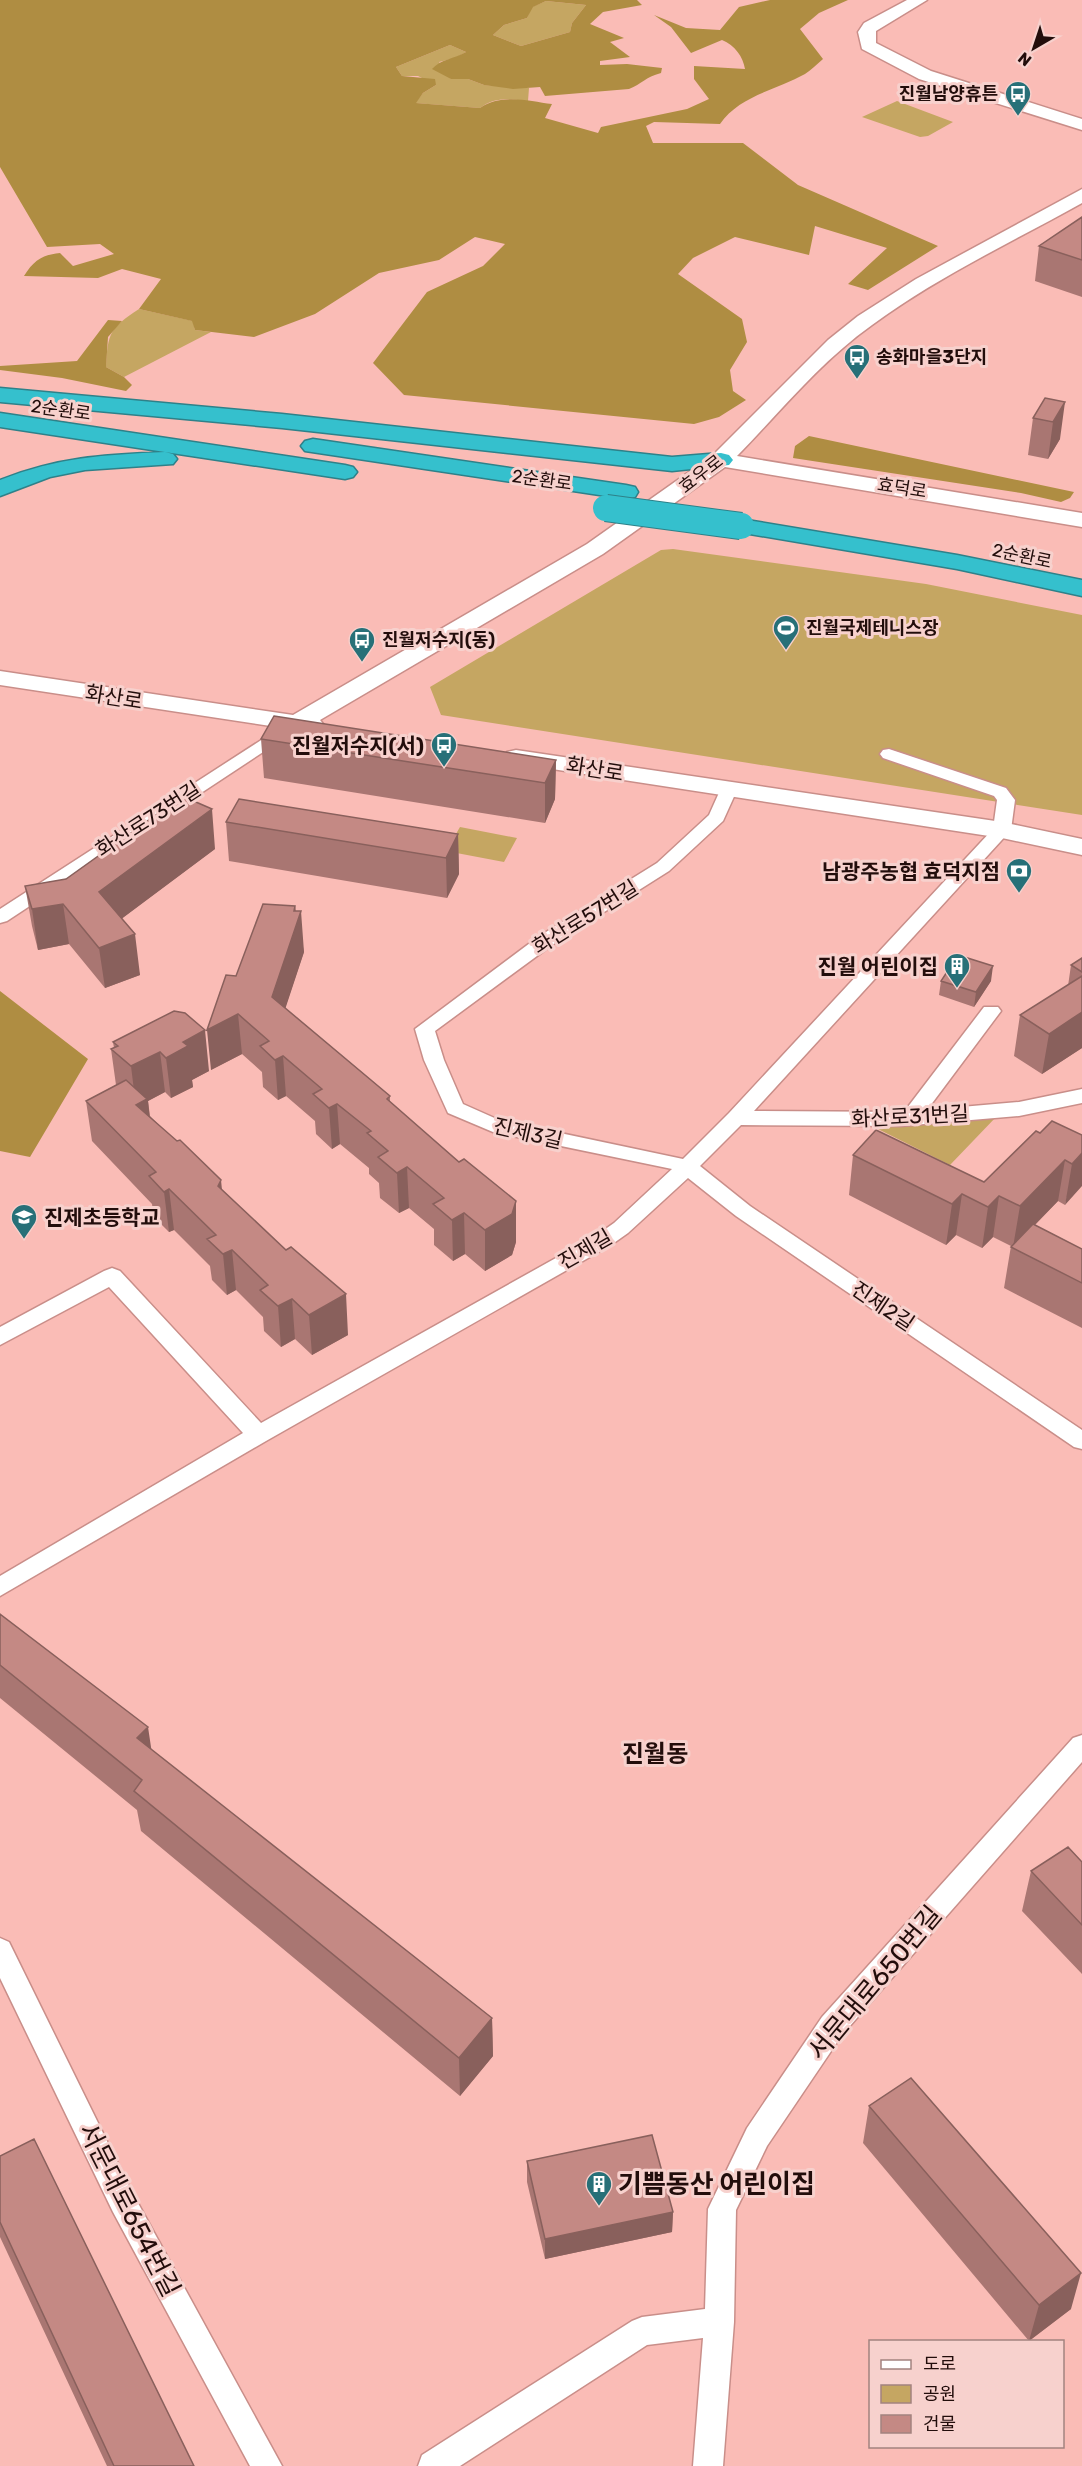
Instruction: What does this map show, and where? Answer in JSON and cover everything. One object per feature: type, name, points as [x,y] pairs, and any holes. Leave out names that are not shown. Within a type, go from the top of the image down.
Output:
[{"type":"highway","points":[[0,395],[282,421],[672,464],[721,460]]},
{"type":"highway","name":"2순환로","points":[[0,401],[626,492],[1082,588]]},
{"type":"highway","name":"2순환로","points":[[0,420],[225,455],[606,508],[748,518],[982,548],[1082,569]]},
{"type":"highway","points":[[0,489],[44,471],[85,463],[225,455]]},
{"type":"main road","points":[[919,0],[870,27],[866,33],[868,45],[916,71],[1082,125]]},
{"type":"main road","name":"효우로","points":[[297,723],[595,549],[721,460],[835,344],[865,320],[923,282],[1082,195]]},
{"type":"main road","name":"효덕로","points":[[721,460],[998,504],[1082,520]]},
{"type":"main road","name":"화산로","points":[[0,678],[331,728]]},
{"type":"main road","name":"화산로","points":[[494,754],[1002,830],[1082,847]]},
{"type":"street","name":"화산로73번길","points":[[0,917],[297,723]]},
{"type":"street","points":[[889,754],[1000,792],[1006,800],[1002,830]]},
{"type":"street","name":"화산로57번길","points":[[425,1029],[545,941],[663,867],[717,818],[728,790]]},
{"type":"street","name":"진제길","points":[[0,1587],[258,1435],[621,1228],[736,1118],[1002,830]]},
{"type":"street","points":[[910,1118],[991,1011]]},
{"type":"street","name":"진제3길","points":[[425,1029],[434,1060],[455,1108],[473,1118],[550,1139],[639,1154],[687,1167]]},
{"type":"street","name":"화산로31번길","points":[[736,1118],[910,1118],[1019,1109],[1082,1096]]},
{"type":"street","name":"진제2길","points":[[687,1167],[743,1211],[1082,1441]]},
{"type":"street","points":[[0,1337],[112,1276],[258,1435]]},
{"type":"street","name":"서문대로650번길","points":[[708,2466],[719,2322],[722,2209],[757,2137],[832,2026],[1082,1744]]},
{"type":"street","name":"서문대로654번길","points":[[0,1950],[123,2203],[267,2466]]},
{"type":"street","points":[[433,2466],[642,2331],[719,2322]]},
{"type":"green space","points":[[546,1],[586,5],[572,23],[570,32],[521,46],[493,35],[504,25],[527,18],[532,7]]},
{"type":"green space","points":[[450,45],[466,52],[455,58],[439,62],[451,79],[468,79],[484,85],[529,88],[528,101],[497,100],[480,108],[415,103],[423,93],[436,85],[418,76],[402,76],[396,67]]},
{"type":"green space","points":[[897,101],[953,122],[928,136],[920,137],[862,117]]},
{"type":"green space","points":[[139,309],[193,321],[195,330],[211,332],[124,377],[106,367],[109,339],[121,322]]},
{"type":"green space","name":"진월국제테니스장","points":[[673,549],[926,584],[1082,615],[1082,815],[441,715],[430,687],[661,550]]},
{"type":"green space","points":[[460,827],[517,838],[504,862],[446,851]]},
{"type":"green space","points":[[997,1116],[950,1165],[874,1127],[982,1118]]},
{"type":"shaded area","points":[[0,0],[637,0],[642,5],[603,12],[590,24],[624,38],[610,42],[630,57],[600,61],[600,65],[627,64],[662,68],[661,73],[629,89],[545,96],[540,87],[513,89],[484,85],[468,79],[451,79],[432,69],[439,63],[466,52],[450,45],[396,67],[402,76],[435,79],[436,85],[423,93],[416,103],[480,108],[488,103],[506,99],[552,104],[545,118],[598,133],[601,127],[687,109],[709,99],[694,79],[694,66],[745,69],[738,52],[722,40],[691,53],[671,27],[654,15],[686,28],[720,30],[739,7],[770,0],[848,0],[819,13],[800,29],[823,59],[805,74],[748,100],[728,114],[720,124],[654,122],[646,126],[653,143],[743,143],[798,185],[938,246],[868,290],[848,284],[887,248],[815,226],[809,255],[735,237],[693,258],[678,274],[742,319],[747,342],[730,370],[733,391],[746,400],[719,417],[694,424],[404,395],[373,363],[427,292],[483,266],[505,244],[475,237],[439,260],[379,273],[315,314],[254,337],[195,330],[192,321],[139,309],[161,279],[122,269],[98,278],[24,276],[35,262],[48,255],[60,253],[73,266],[114,254],[100,244],[47,247],[0,167]],"holes":[[[546,1],[586,5],[572,23],[570,32],[521,46],[493,35],[504,25],[527,18],[533,7]]]},
{"type":"shaded area","points":[[108,320],[122,321],[108,337],[106,367],[124,377],[132,385],[126,391],[62,378],[0,370],[0,366],[77,361]]},
{"type":"shaded area","points":[[809,436],[1074,492],[1070,498],[1061,502],[1021,493],[793,458],[795,446]]},
{"type":"shaded area","points":[[0,991],[88,1059],[30,1157],[0,1151]]},
{"type":"building","points":[[1082,217],[1082,260],[1039,246]]},
{"type":"building","points":[[1045,398],[1065,402],[1053,422],[1033,418]]},
{"type":"building","points":[[274,716],[556,760],[545,783],[261,739]]},
{"type":"building","points":[[182,796],[212,809],[99,892],[135,934],[99,948],[63,904],[32,909],[25,886],[66,879]]},
{"type":"building","points":[[239,799],[458,834],[446,858],[226,822]]},
{"type":"building","points":[[263,904],[295,906],[294,911],[301,911],[272,997],[390,1096],[387,1099],[459,1162],[464,1159],[516,1201],[512,1214],[485,1230],[464,1213],[452,1220],[433,1204],[444,1198],[407,1167],[397,1173],[378,1157],[388,1151],[367,1133],[371,1131],[337,1104],[329,1108],[313,1094],[322,1089],[283,1056],[275,1060],[260,1046],[269,1041],[238,1014],[207,1030],[226,975],[236,976]]},
{"type":"building","points":[[958,955],[993,966],[976,992],[941,981]]},
{"type":"building","points":[[1082,958],[1082,972],[1071,965]]},
{"type":"building","points":[[1082,976],[1082,1012],[1049,1034],[1020,1015]]},
{"type":"building","points":[[174,1011],[185,1013],[205,1030],[183,1042],[188,1046],[166,1058],[160,1052],[131,1066],[111,1049],[118,1046],[113,1042]]},
{"type":"building","points":[[126,1080],[147,1099],[136,1105],[177,1141],[180,1140],[221,1180],[218,1186],[286,1250],[291,1247],[346,1294],[309,1315],[292,1299],[278,1306],[260,1290],[268,1285],[232,1250],[223,1254],[207,1239],[216,1235],[169,1189],[164,1192],[149,1176],[156,1172],[86,1101]]},
{"type":"building","points":[[1052,1121],[1082,1135],[1082,1153],[1072,1164],[1065,1160],[1020,1206],[999,1196],[988,1207],[962,1194],[952,1204],[853,1155],[876,1130],[984,1182],[1036,1131],[1040,1133]]},
{"type":"building","points":[[1033,1224],[1082,1249],[1082,1283],[1011,1247]]},
{"type":"building","points":[[0,1614],[148,1727],[137,1738],[492,2018],[459,2058],[134,1791],[142,1780],[0,1665]]},
{"type":"building","points":[[1068,1847],[1082,1862],[1082,1925],[1031,1871]]},
{"type":"building","points":[[911,2078],[1081,2273],[1039,2305],[869,2106]]},
{"type":"building","name":"기쁨동산 어린이집","points":[[652,2135],[673,2212],[545,2239],[527,2161]]},
{"type":"building","points":[[34,2139],[194,2466],[114,2466],[0,2222],[0,2156]]},
{"type":"place","name":"진월남양휴튼","points":[[1018,117]]},
{"type":"place","name":"송화마을3단지","points":[[857,380]]},
{"type":"place","name":"진월국제테니스장","points":[[786,651]]},
{"type":"place","name":"진월저수지(동)","points":[[362,663]]},
{"type":"place","name":"진월저수지(서)","points":[[444,768]]},
{"type":"place","name":"남광주농협 효덕지점","points":[[1019,894]]},
{"type":"place","name":"진월 어린이집","points":[[957,989]]},
{"type":"place","name":"진제초등학교","points":[[24,1240]]},
{"type":"place","name":"기쁨동산 어린이집","points":[[599,2207]]},
{"type":"district","name":"진월동","points":[[655,1754]]}]
